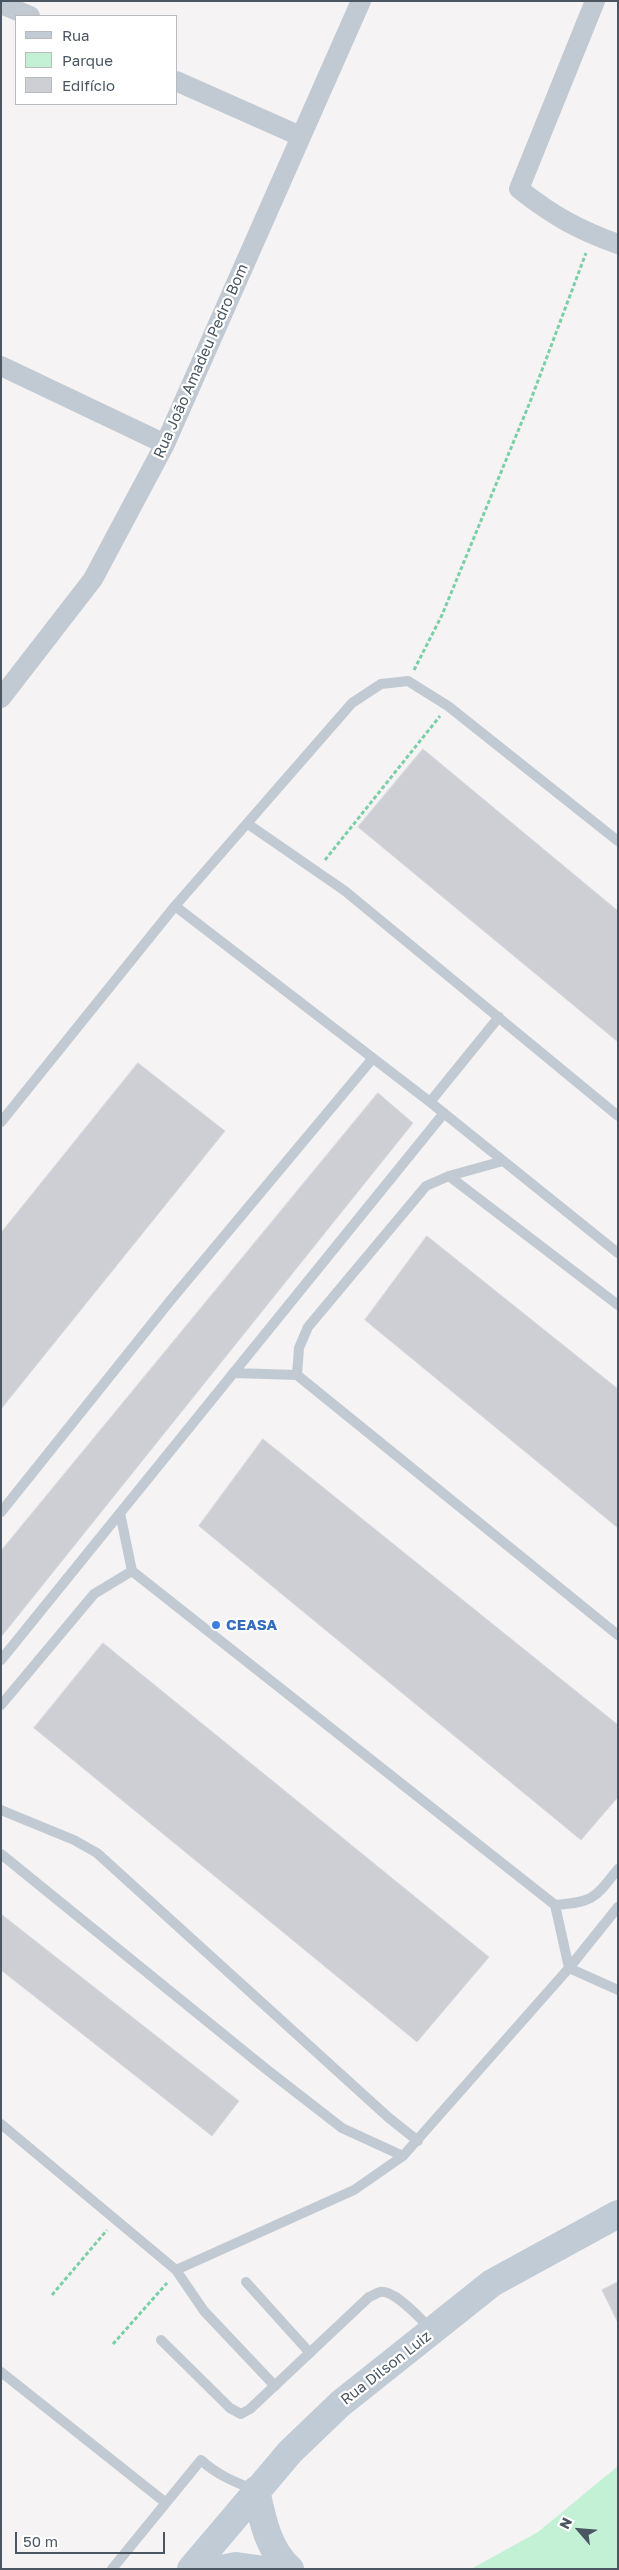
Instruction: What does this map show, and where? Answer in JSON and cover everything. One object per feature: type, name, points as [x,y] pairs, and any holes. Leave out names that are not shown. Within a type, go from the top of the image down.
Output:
[{"type":"street","name":"Rua João Amadeu Pedro Bom","points":[[1,698],[93,579],[165,444],[361,1]]},
{"type":"street","points":[[596,1],[519,190],[551,214],[594,236],[618,244]]},
{"type":"street","points":[[1,4],[28,15]]},
{"type":"street","points":[[178,82],[300,136]]},
{"type":"street","points":[[1,366],[165,444]]},
{"type":"street","name":"Rua Dilson Luiz","points":[[191,2569],[290,2452],[340,2404],[492,2283],[618,2214]]},
{"type":"street","points":[[256,2490],[269,2539],[281,2561],[290,2569]]},
{"type":"street","points":[[222,2569],[236,2566],[258,2569]]},
{"type":"lane","points":[[1,1122],[175,906],[352,703],[381,684],[408,682],[448,706],[618,841]]},
{"type":"lane","points":[[248,824],[345,891],[618,1116]]},
{"type":"lane","points":[[175,906],[430,1102],[618,1253]]},
{"type":"lane","points":[[430,1102],[499,1017]]},
{"type":"lane","points":[[1,1512],[170,1302],[373,1058]]},
{"type":"lane","points":[[1,1660],[444,1113]]},
{"type":"lane","points":[[297,1376],[299,1348],[308,1327],[426,1186],[449,1176],[503,1160]]},
{"type":"lane","points":[[449,1176],[618,1305]]},
{"type":"lane","points":[[234,1373],[297,1376],[618,1636]]},
{"type":"lane","points":[[120,1513],[132,1571],[555,1905],[568,1968]]},
{"type":"lane","points":[[1,1705],[94,1594],[132,1571]]},
{"type":"lane","points":[[1,1810],[74,1840],[97,1853],[389,2118],[418,2141]]},
{"type":"lane","points":[[1,1854],[266,2069],[342,2128],[403,2156]]},
{"type":"lane","points":[[555,1905],[585,1902],[597,1896],[618,1870]]},
{"type":"lane","points":[[176,2270],[354,2190],[403,2156],[568,1968],[618,1906]]},
{"type":"lane","points":[[568,1968],[618,1990]]},
{"type":"lane","points":[[1,2124],[176,2270],[204,2311],[275,2386]]},
{"type":"lane","points":[[246,2282],[310,2353]]},
{"type":"lane","points":[[161,2340],[230,2408],[241,2414],[250,2409],[369,2297],[381,2292],[391,2294],[433,2331]]},
{"type":"lane","points":[[1,2372],[166,2503]]},
{"type":"lane","points":[[112,2569],[201,2460],[212,2470],[256,2490]]},
{"type":"path","points":[[408,682],[442,615],[530,402],[561,324],[581,263],[594,236]]},
{"type":"path","points":[[316,871],[448,706]]},
{"type":"path","points":[[52,2295],[115,2219]]},
{"type":"path","points":[[113,2344],[162,2290],[176,2270]]},
{"type":"green space","points":[[618,2466],[618,2569],[471,2569],[538,2532]]},
{"type":"building","points":[[423,749],[618,911],[618,1042],[358,827]]},
{"type":"building","points":[[138,1063],[225,1131],[1,1409],[1,1233]]},
{"type":"building","points":[[378,1093],[413,1123],[1,1637],[1,1551]]},
{"type":"building","points":[[427,1236],[618,1389],[618,1528],[365,1320]]},
{"type":"building","points":[[263,1439],[618,1725],[618,1797],[581,1840],[199,1526]]},
{"type":"building","points":[[103,1643],[489,1957],[417,2042],[34,1728]]},
{"type":"building","points":[[1,1914],[239,2101],[212,2136],[1,1970]]},
{"type":"building","points":[[618,2282],[618,2323],[602,2290]]},
{"type":"place","name":"CEASA","points":[[216,1625]]}]
